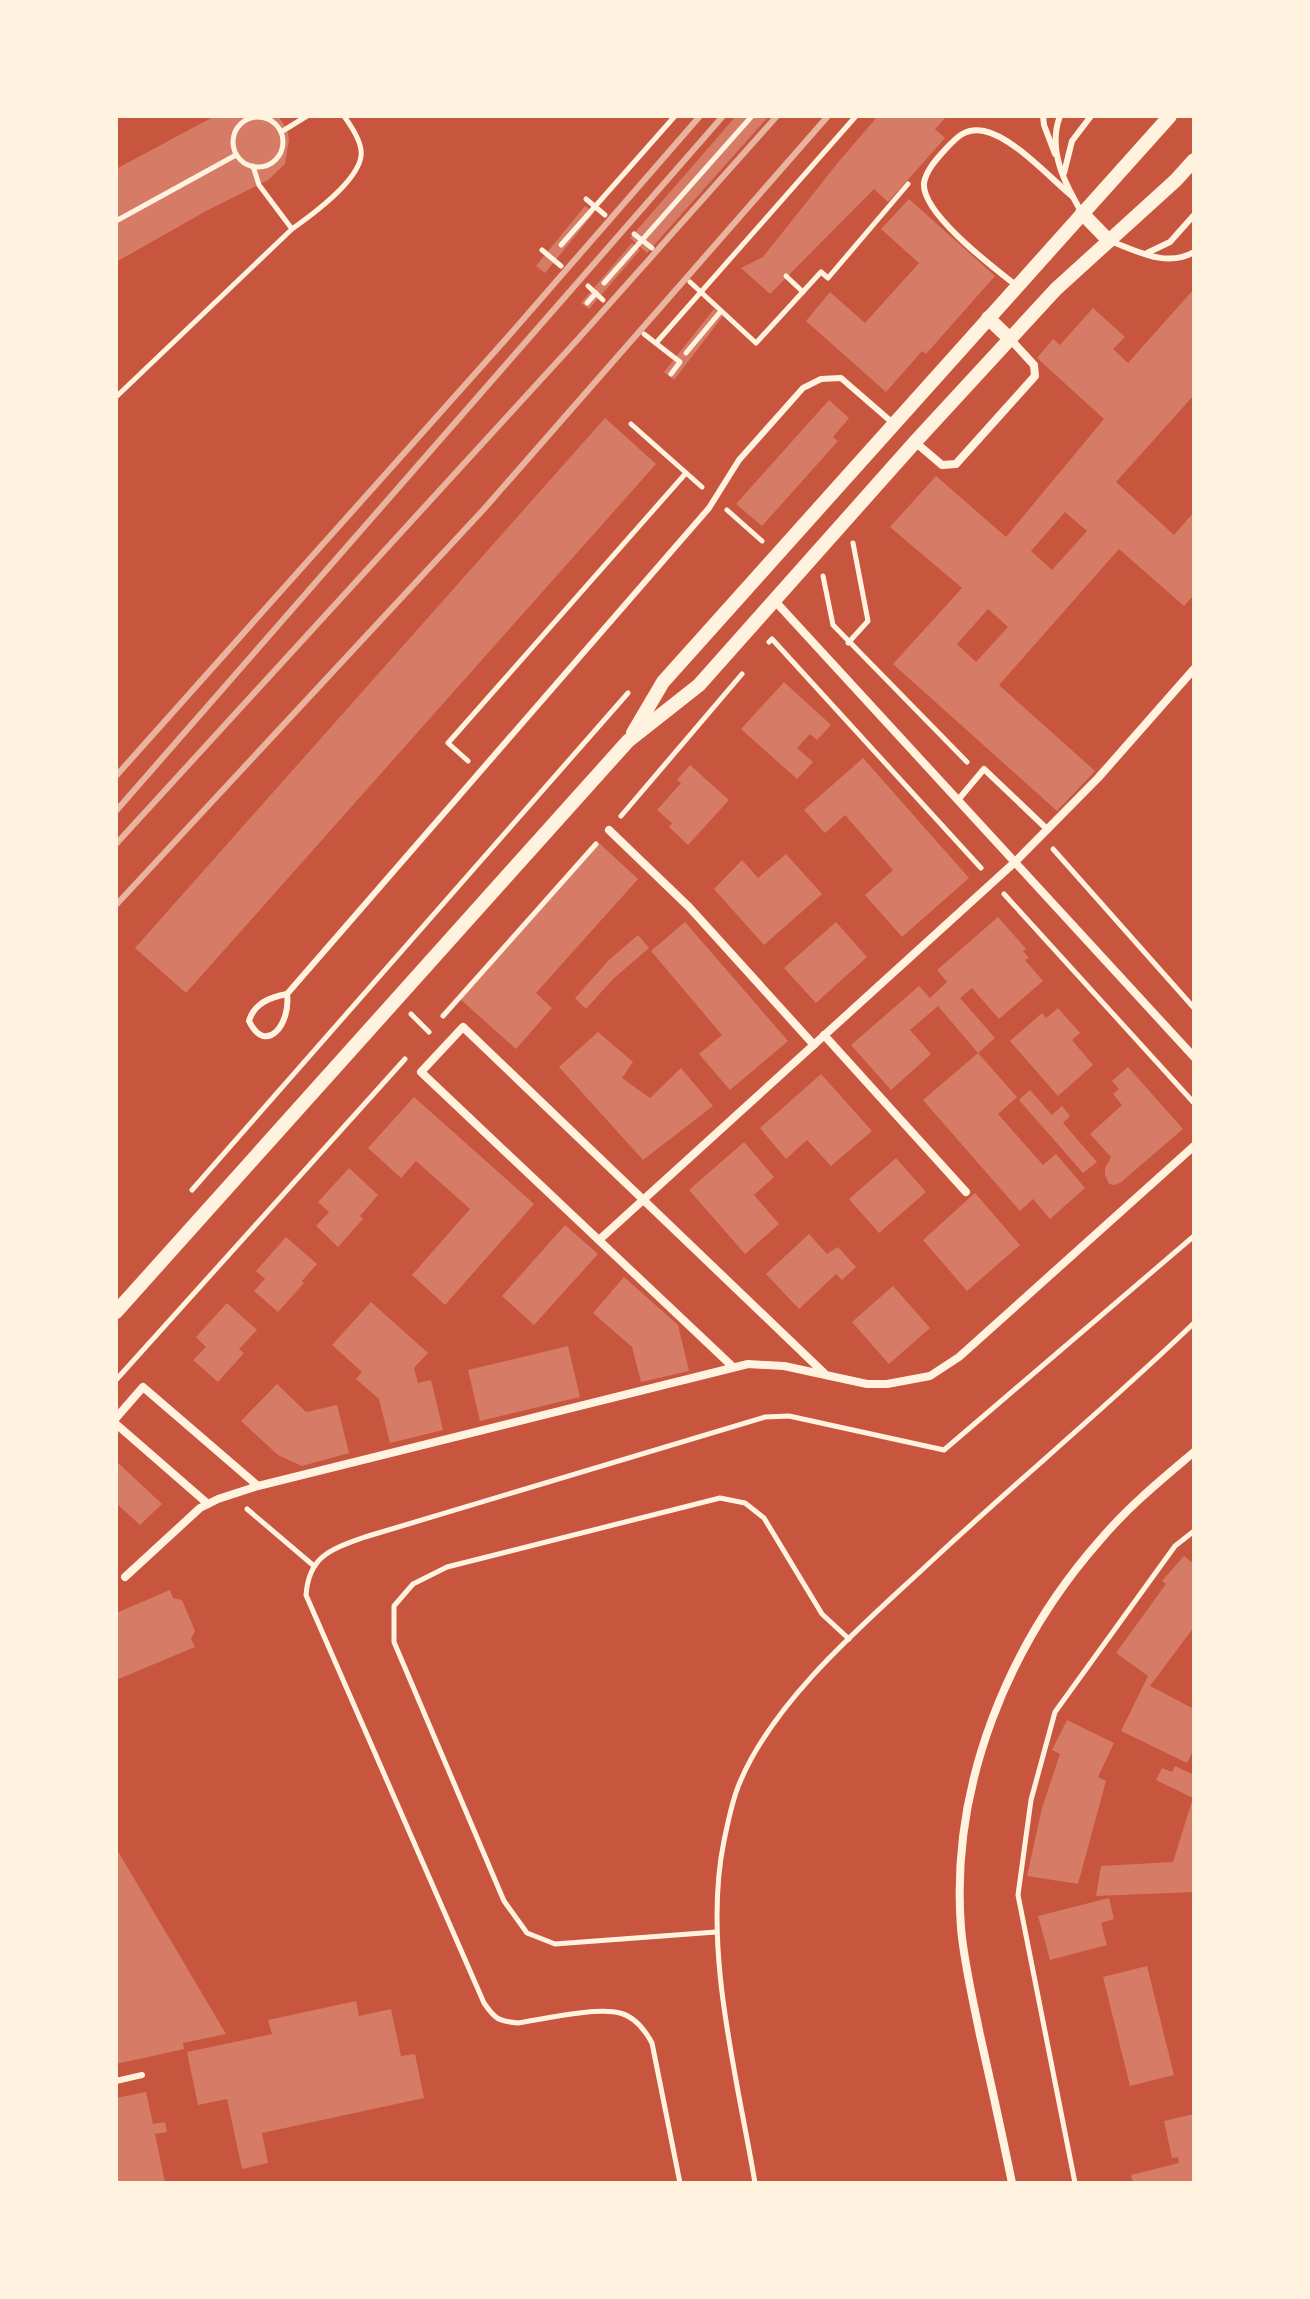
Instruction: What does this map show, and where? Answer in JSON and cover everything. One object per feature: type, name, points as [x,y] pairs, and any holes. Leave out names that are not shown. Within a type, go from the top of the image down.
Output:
[{"type":"street","points":[[628,741],[663,682],[1170,116]]},
{"type":"street","points":[[116,1312],[628,741],[699,685],[1010,339],[1078,267],[1176,180],[1194,160]]},
{"type":"street","points":[[1082,213],[1109,241]]},
{"type":"street","points":[[894,424],[942,465],[956,464],[1035,376],[1034,365],[988,318]]},
{"type":"street","points":[[755,579],[1194,1057]]},
{"type":"street","points":[[599,1240],[1015,862],[1098,778],[1194,669]]},
{"type":"street","points":[[609,830],[689,907],[814,1045]]},
{"type":"street","points":[[733,1367],[421,1072],[463,1027],[825,1373]]},
{"type":"street","points":[[824,1035],[966,1192]]},
{"type":"street","points":[[125,1577],[186,1518],[230,1495],[733,1367],[764,1365],[825,1373],[867,1384],[887,1384],[930,1376],[946,1367],[1194,1146]]},
{"type":"street","points":[[208,1504],[116,1421],[143,1387],[258,1486]]},
{"type":"street","points":[[1012,2183],[974,2007],[961,1930],[960,1886],[973,1785],[987,1731],[1018,1657],[1035,1629],[1101,1539],[1146,1493],[1194,1452]]},
{"type":"lane","points":[[1043,116],[1060,166]]},
{"type":"lane","points":[[1060,116],[1055,143],[1060,166],[1064,181],[1082,213]]},
{"type":"lane","points":[[1064,181],[1072,141],[1091,116]]},
{"type":"lane","points":[[1017,286],[936,214],[925,194],[924,181],[930,167],[961,133],[985,131],[1008,142],[1073,197]]},
{"type":"lane","points":[[1143,254],[1158,250],[1170,242],[1194,215]]},
{"type":"lane","points":[[1109,241],[1143,254],[1176,259],[1194,252]]},
{"type":"lane","points":[[287,994],[288,1014],[280,1027],[272,1035],[258,1032],[249,1021],[255,1009],[269,999],[287,994],[716,500],[739,460],[797,393],[814,381],[828,377],[841,378],[894,424]]},
{"type":"lane","points":[[958,800],[984,769],[1045,833]]},
{"type":"lane","points":[[116,2081],[142,2075]]},
{"type":"path","points":[[281,132],[307,116]]},
{"type":"path","points":[[116,397],[292,229],[344,186],[361,157],[359,141],[344,116]]},
{"type":"path","points":[[561,245],[675,116]]},
{"type":"path","points":[[604,283],[752,116]]},
{"type":"path","points":[[656,343],[856,116]]},
{"type":"path","points":[[262,117],[277,125],[283,140],[279,154],[268,165],[253,166],[236,155],[232,139],[239,124],[246,119],[262,117]]},
{"type":"path","points":[[116,221],[236,155]]},
{"type":"path","points":[[253,166],[259,185],[292,229]]},
{"type":"path","points":[[690,282],[756,343],[821,272],[828,278],[917,174]]},
{"type":"path","points":[[586,199],[605,215]]},
{"type":"path","points":[[634,234],[652,248]]},
{"type":"path","points":[[542,250],[561,266]]},
{"type":"path","points":[[544,265],[550,258]]},
{"type":"path","points":[[786,276],[803,292]]},
{"type":"path","points":[[588,286],[603,300]]},
{"type":"path","points":[[587,303],[596,293]]},
{"type":"path","points":[[686,353],[721,311]]},
{"type":"path","points":[[644,334],[680,362],[671,374]]},
{"type":"path","points":[[631,424],[762,541]]},
{"type":"path","points":[[481,773],[448,743],[686,473]]},
{"type":"path","points":[[751,553],[772,529]]},
{"type":"path","points":[[762,651],[772,639],[814,683],[868,621],[853,543]]},
{"type":"path","points":[[823,576],[833,625],[980,774]]},
{"type":"path","points":[[440,1020],[752,663]]},
{"type":"path","points":[[187,1196],[636,684]]},
{"type":"path","points":[[1045,833],[1194,1008]]},
{"type":"path","points":[[420,1043],[429,1032]]},
{"type":"path","points":[[116,1380],[410,1053]]},
{"type":"path","points":[[680,2183],[652,2043],[642,2026],[622,2013],[600,2012],[505,2022],[494,2018],[484,2003],[306,1595],[307,1579],[314,1566],[329,1551],[365,1537],[765,1417],[789,1416],[944,1450],[1194,1236]]},
{"type":"path","points":[[755,2183],[716,1932],[724,1842],[739,1783],[769,1730],[831,1655],[1015,1483],[1127,1387],[1194,1323]]},
{"type":"path","points":[[230,1495],[314,1566]]},
{"type":"path","points":[[716,1932],[555,1944],[527,1933],[504,1901],[394,1642],[394,1606],[413,1584],[447,1567],[720,1498],[745,1503],[764,1518],[822,1614],[849,1639]]},
{"type":"path","points":[[1075,2183],[1018,1895],[1031,1800],[1055,1712],[1175,1546],[1194,1531]]},
{"type":"building","points":[[215,116],[278,116],[287,129],[289,139],[285,164],[268,180],[116,262],[116,169]]},
{"type":"building","points":[[736,116],[769,116],[647,253],[630,238]]},
{"type":"building","points":[[878,116],[947,116],[935,129],[945,138],[888,202],[874,189],[770,294],[741,268],[763,257]]},
{"type":"building","points":[[909,199],[995,276],[926,354],[922,351],[886,392],[806,321],[830,292],[865,323],[919,263],[881,229]]},
{"type":"building","points":[[585,206],[594,213],[545,273],[536,266]]},
{"type":"building","points":[[632,243],[640,250],[589,309],[581,303]]},
{"type":"building","points":[[1194,289],[1194,395],[1116,482],[1174,535],[1194,512],[1194,595],[1184,606],[1119,549],[999,685],[1095,771],[1057,811],[893,664],[962,588],[890,527],[936,476],[1006,537],[1104,419],[1037,358],[1053,339],[1060,345],[1093,308],[1125,337],[1113,349],[1128,363]],"holes":[[[1065,512],[1087,531],[1052,570],[1031,551]],[[988,609],[1008,627],[976,662],[957,644]]]},
{"type":"building","points":[[714,309],[723,316],[674,380],[664,372]]},
{"type":"building","points":[[829,400],[849,418],[833,437],[838,441],[762,526],[736,504]]},
{"type":"building","points":[[605,418],[656,464],[186,993],[135,948]]},
{"type":"building","points":[[784,682],[831,725],[817,740],[810,734],[797,748],[813,762],[797,779],[741,729]]},
{"type":"building","points":[[863,758],[969,878],[902,937],[865,895],[893,870],[845,815],[825,833],[804,810]]},
{"type":"building","points":[[690,765],[729,800],[688,845],[669,827],[672,823],[657,810],[681,783],[677,780]]},
{"type":"building","points":[[599,843],[638,879],[536,993],[552,1008],[516,1049],[459,998]]},
{"type":"building","points":[[786,854],[822,894],[764,945],[714,889],[742,860],[758,878]]},
{"type":"building","points":[[998,917],[1026,949],[1023,951],[1029,958],[1025,960],[1043,981],[999,1019],[972,988],[960,998],[995,1038],[978,1053],[938,1006],[910,1030],[931,1054],[891,1090],[851,1045],[919,986],[930,998],[947,982],[937,970]]},
{"type":"building","points":[[685,922],[788,1041],[730,1090],[699,1054],[722,1035],[651,951]]},
{"type":"building","points":[[836,922],[867,957],[816,1003],[784,968]]},
{"type":"building","points":[[638,935],[649,948],[613,979],[586,1009],[575,998],[609,960]]},
{"type":"building","points":[[1058,1008],[1080,1033],[1072,1040],[1093,1065],[1058,1096],[1010,1041],[1042,1013],[1046,1018]]},
{"type":"building","points":[[598,1032],[633,1062],[622,1078],[650,1098],[681,1068],[713,1106],[643,1160],[559,1067]]},
{"type":"building","points":[[978,1053],[1017,1097],[998,1114],[1043,1165],[1056,1154],[1085,1188],[1050,1219],[1033,1199],[1020,1211],[923,1100]]},
{"type":"building","points":[[1128,1067],[1183,1129],[1114,1185],[1109,1184],[1105,1175],[1111,1157],[1090,1134],[1122,1105],[1113,1094],[1119,1089],[1112,1081]]},
{"type":"building","points":[[821,1074],[872,1131],[831,1166],[807,1140],[786,1159],[760,1128]]},
{"type":"building","points":[[1030,1090],[1052,1115],[1062,1106],[1070,1116],[1063,1123],[1097,1162],[1083,1173],[1019,1100]]},
{"type":"building","points":[[414,1097],[534,1204],[445,1305],[412,1275],[470,1209],[416,1161],[401,1178],[368,1148]]},
{"type":"building","points":[[744,1142],[774,1177],[754,1195],[779,1224],[745,1254],[689,1190]]},
{"type":"building","points":[[896,1158],[926,1192],[879,1233],[849,1199]]},
{"type":"building","points":[[349,1168],[378,1195],[360,1216],[363,1219],[338,1247],[316,1226],[329,1212],[318,1202]]},
{"type":"building","points":[[975,1193],[1020,1245],[967,1291],[923,1240]]},
{"type":"building","points":[[565,1225],[598,1254],[534,1325],[502,1296]]},
{"type":"building","points":[[809,1234],[827,1254],[838,1247],[856,1267],[842,1280],[836,1274],[799,1309],[766,1274]]},
{"type":"building","points":[[286,1237],[317,1264],[278,1312],[254,1291],[265,1279],[256,1271]]},
{"type":"building","points":[[624,1277],[678,1325],[689,1371],[641,1382],[632,1347],[593,1313]]},
{"type":"building","points":[[893,1286],[930,1328],[889,1364],[852,1322]]},
{"type":"building","points":[[371,1302],[428,1353],[414,1368],[418,1383],[431,1380],[443,1430],[390,1443],[379,1399],[356,1379],[362,1372],[332,1345]]},
{"type":"building","points":[[227,1303],[257,1330],[239,1349],[244,1353],[218,1382],[193,1360],[206,1347],[196,1337]]},
{"type":"building","points":[[568,1346],[580,1397],[480,1421],[468,1370]]},
{"type":"building","points":[[277,1384],[306,1412],[337,1405],[349,1453],[302,1466],[278,1455],[241,1421]]},
{"type":"building","points":[[116,1461],[162,1504],[140,1525],[116,1503]]},
{"type":"building","points":[[1184,1556],[1194,1564],[1194,1627],[1150,1686],[1194,1709],[1194,1749],[1187,1763],[1121,1731],[1148,1676],[1116,1653],[1166,1584],[1162,1581]]},
{"type":"building","points":[[170,1590],[173,1598],[182,1600],[195,1631],[191,1639],[195,1647],[116,1680],[116,1613]]},
{"type":"building","points":[[1067,1720],[1114,1743],[1098,1777],[1106,1781],[1078,1884],[1027,1876],[1042,1808],[1060,1754],[1052,1750]]},
{"type":"building","points":[[1175,1766],[1194,1775],[1194,1892],[1096,1896],[1101,1866],[1173,1862],[1193,1798],[1156,1780],[1162,1768],[1172,1772]]},
{"type":"building","points":[[116,1848],[226,2034],[183,2043],[184,2049],[116,2064]]},
{"type":"building","points":[[1109,1898],[1114,1919],[1101,1923],[1107,1945],[1050,1960],[1038,1916]]},
{"type":"building","points":[[1147,1966],[1174,2075],[1130,2086],[1103,1977]]},
{"type":"building","points":[[356,2001],[359,2016],[391,2009],[401,2056],[415,2054],[424,2098],[262,2133],[268,2163],[242,2169],[227,2099],[198,2105],[187,2052],[272,2034],[268,2020]]},
{"type":"building","points":[[146,2092],[153,2124],[165,2122],[167,2132],[155,2134],[165,2183],[116,2183],[116,2098]]},
{"type":"building","points":[[1194,2114],[1194,2183],[1133,2183],[1131,2175],[1179,2163],[1178,2157],[1172,2158],[1164,2121]]},
{"type":"railway","points":[[116,776],[506,339],[700,116]]},
{"type":"railway","points":[[116,811],[723,116]]},
{"type":"railway","points":[[116,844],[579,338],[777,116]]},
{"type":"railway","points":[[116,905],[484,509],[828,116]]}]
